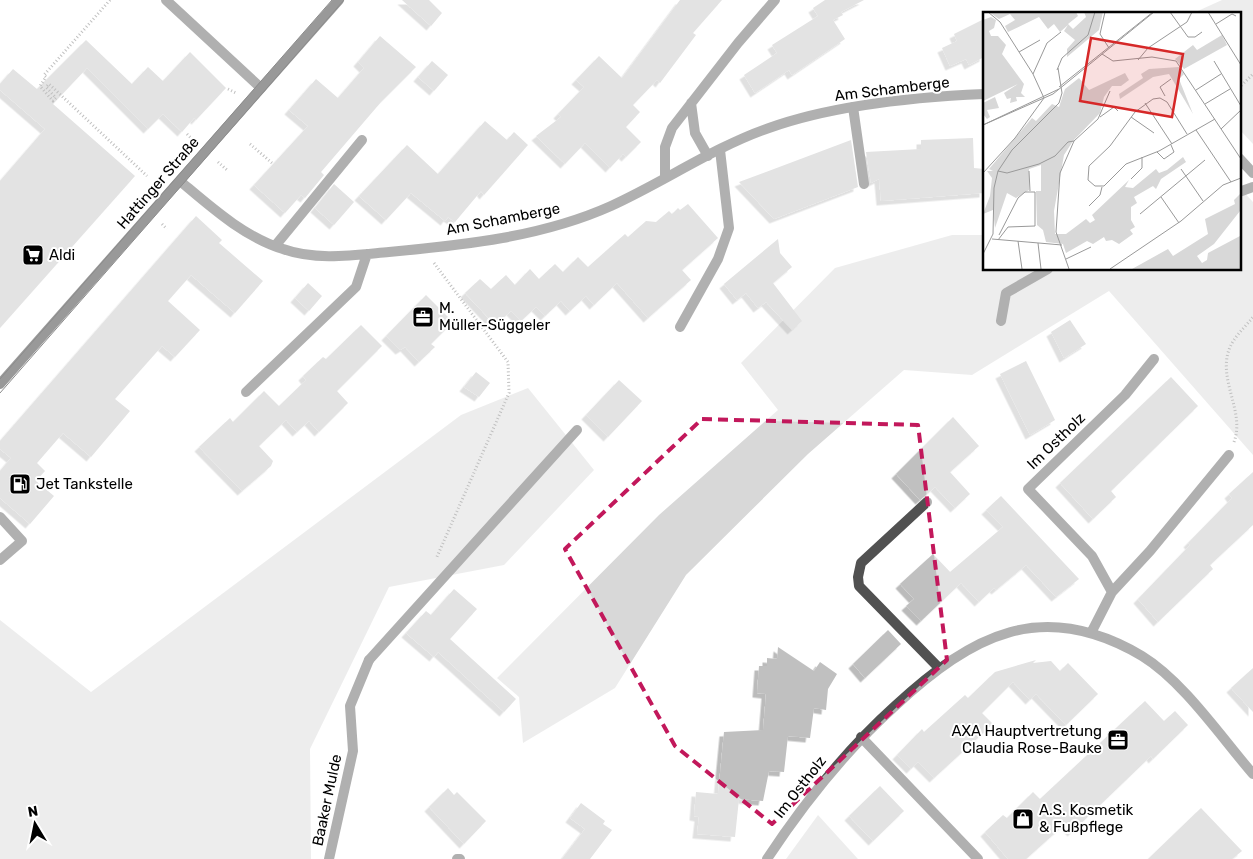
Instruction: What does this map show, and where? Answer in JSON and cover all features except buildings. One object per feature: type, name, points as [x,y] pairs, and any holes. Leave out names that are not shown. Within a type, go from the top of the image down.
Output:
[{"type":"main road","name":"Hattinger Straße","points":[[0,384],[338,0]]},
{"type":"street","points":[[166,0],[261,88]]},
{"type":"street","points":[[666,178],[665,147],[672,128],[775,0]]},
{"type":"street","name":"Am Schamberge","points":[[180,181],[236,225],[264,242],[275,246],[306,254],[366,254],[422,248],[523,234],[566,223],[613,205],[720,150],[775,126],[807,115],[853,107],[983,94]]},
{"type":"street","points":[[691,103],[695,133],[708,156]]},
{"type":"street","points":[[853,107],[864,184]]},
{"type":"street","points":[[275,246],[362,140]]},
{"type":"street","points":[[680,327],[718,258],[729,228],[720,150]]},
{"type":"street","points":[[1240,159],[1253,173]]},
{"type":"street","points":[[1240,192],[1253,187]]},
{"type":"street","points":[[246,392],[356,287],[366,254]]},
{"type":"street","points":[[1001,321],[1006,293],[1046,270]]},
{"type":"street","name":"Im Ostholz","points":[[1112,592],[1092,556],[1028,489],[1125,395],[1154,359]]},
{"type":"street","name":"Baaker Mulde","points":[[330,859],[353,751],[350,706],[369,660],[577,430]]},
{"type":"street","points":[[1091,633],[1112,592],[1150,551],[1228,455]]},
{"type":"street","points":[[927,502],[861,563],[858,577],[859,586],[939,668]]},
{"type":"street","points":[[0,518],[22,541],[0,560]]},
{"type":"street","name":"Im Ostholz","points":[[767,859],[819,785],[861,737],[939,668],[976,644],[1010,632],[1048,627],[1091,633],[1141,656],[1158,667],[1192,702],[1253,774]]},
{"type":"street","points":[[861,737],[978,859]]},
{"type":"path","points":[[110,0],[44,75],[46,77],[40,86],[53,101],[56,98],[46,88],[49,84],[147,176]]},
{"type":"path","points":[[1240,87],[1253,74]]},
{"type":"path","points":[[187,134],[191,137]]},
{"type":"path","points":[[250,144],[272,163]]},
{"type":"path","points":[[219,163],[227,170]]},
{"type":"path","points":[[422,248],[508,362],[509,393],[429,574],[430,591]]},
{"type":"path","points":[[1228,455],[1238,427],[1227,379],[1226,361],[1231,345],[1253,317]]},
{"type":"highlighted area","points":[[702,419],[918,425],[947,660],[772,824],[675,746],[565,549]]},
{"type":"shaded area","points":[[1222,0],[1253,0],[1253,144],[1240,130],[1240,12],[1195,12]]},
{"type":"shaded area","points":[[1240,188],[1253,202],[1253,455],[1109,291],[972,375],[904,370],[808,454],[686,575],[615,688],[523,743],[519,697],[497,678],[659,515],[778,410],[741,363],[835,268],[952,235],[983,235],[983,270],[1240,270]]},
{"type":"shaded area","points":[[528,388],[594,470],[504,565],[389,587],[310,749],[311,859],[0,859],[0,620],[91,692],[461,415]]},
{"type":"shaded area","points":[[818,815],[858,859],[786,859]]},
{"type":"tram line","points":[[0,379],[332,0]]},
{"type":"tram line","points":[[0,393],[344,0]]},
{"type":"place","name":"Aldi","points":[[33,255]]},
{"type":"place","name":"M. Müller-Süggeler","points":[[423,317]]},
{"type":"place","name":"Jet Tankstelle","points":[[20,484]]},
{"type":"place","name":"AXA Hauptvertretung Claudia Rose-Bauke","points":[[1118,740]]},
{"type":"place","name":"A.S. Kosmetik & Fußpflege","points":[[1023,819]]}]
